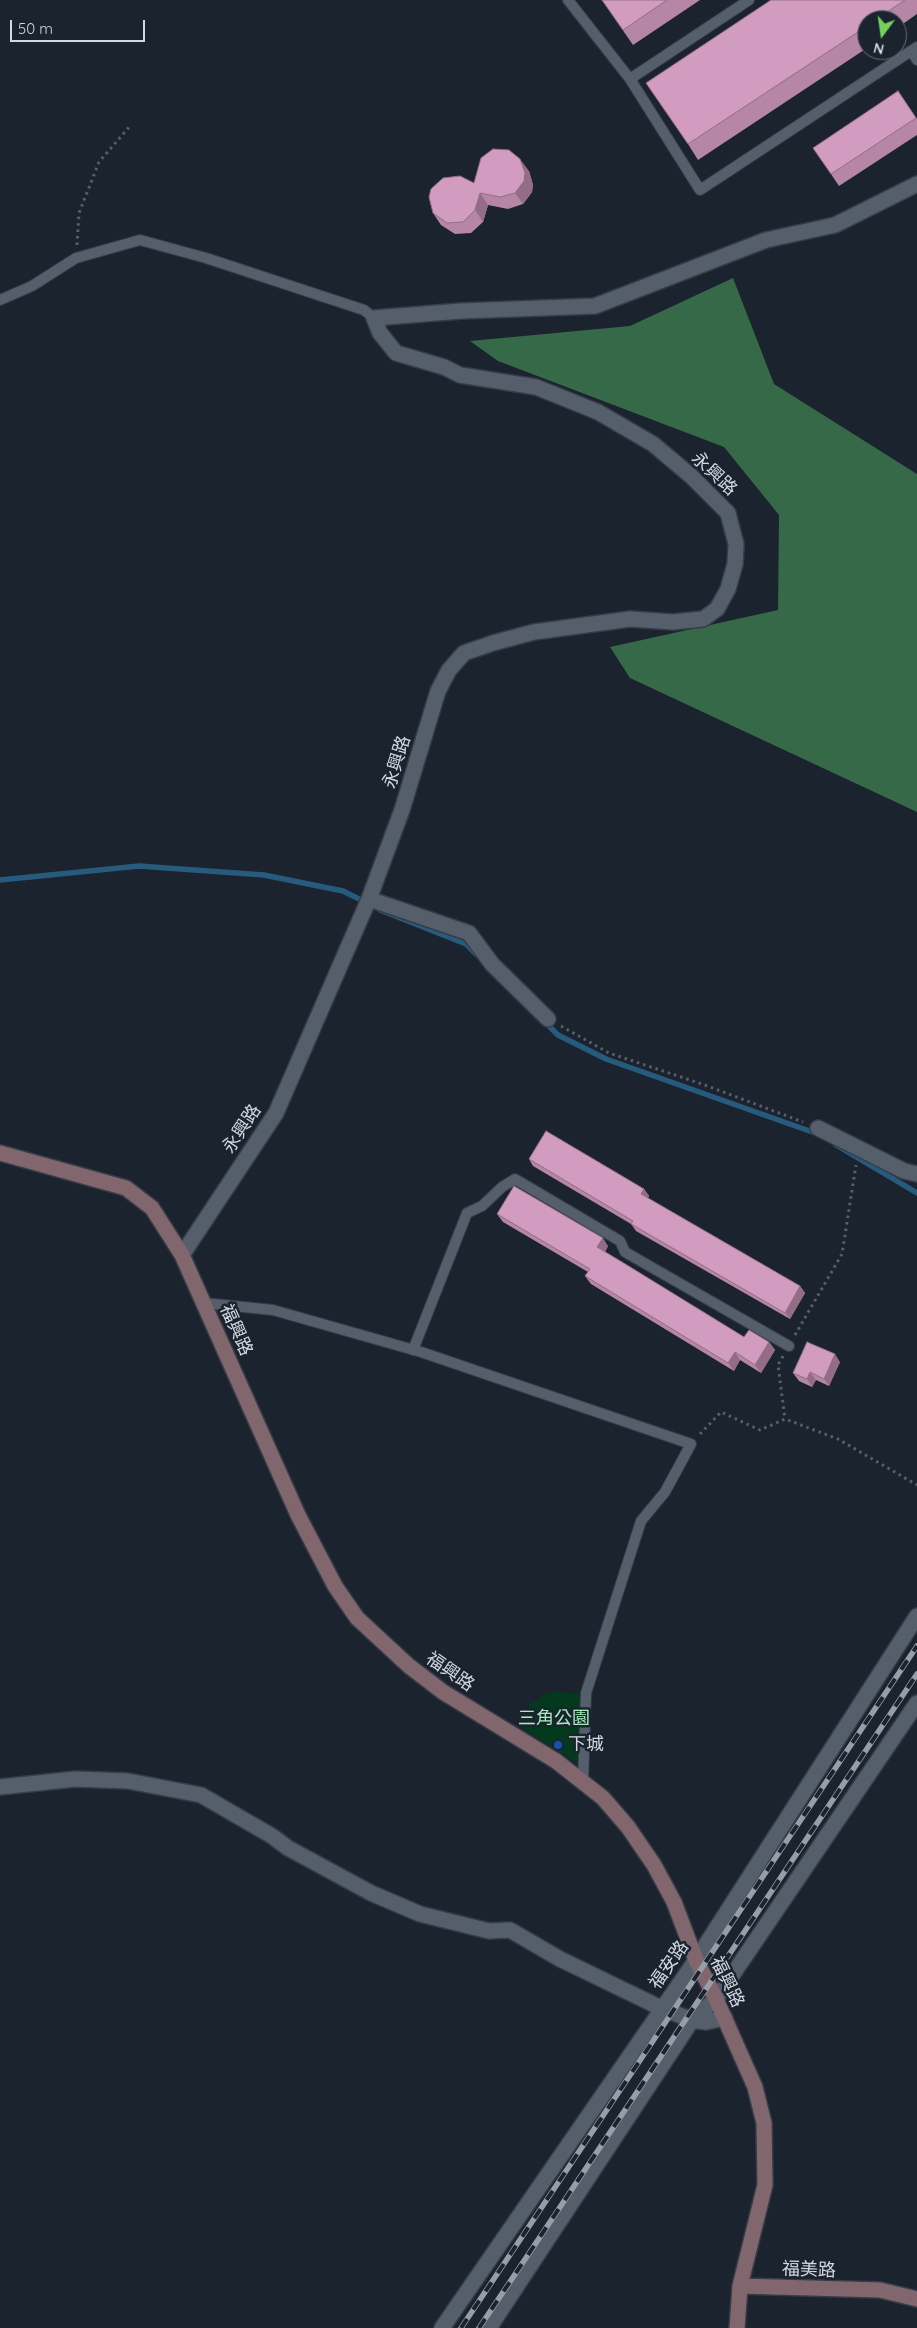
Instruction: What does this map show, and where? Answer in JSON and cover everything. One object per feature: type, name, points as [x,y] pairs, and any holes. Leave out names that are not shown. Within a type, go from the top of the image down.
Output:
[{"type":"street","points":[[374,318],[461,311],[594,306],[766,240],[835,225],[917,184]]},
{"type":"street","name":"永興路","points":[[182,1255],[276,1113],[369,899],[402,810],[438,691],[449,670],[464,653],[534,632],[630,619],[673,622],[703,619],[717,609],[728,589],[735,564],[736,544],[728,513],[691,476],[653,444],[598,412],[536,386],[460,375],[444,367],[396,353],[380,333],[374,318]]},
{"type":"street","points":[[369,899],[469,933],[492,964],[548,1019]]},
{"type":"street","points":[[818,1128],[904,1171],[917,1174]]},
{"type":"street","name":"福興路","points":[[0,1153],[126,1188],[152,1208],[182,1255],[298,1515],[335,1586],[357,1618],[409,1666],[443,1692],[556,1761],[603,1798],[628,1827],[654,1865],[674,1902],[696,1960],[725,2018],[755,2087],[764,2123],[765,2185],[740,2286]]},
{"type":"street","name":"福安路","points":[[442,2328],[661,2008],[696,1960],[917,1616]]},
{"type":"street","points":[[489,2328],[692,2020],[716,1999],[917,1703]]},
{"type":"street","points":[[0,1787],[75,1779],[128,1781],[201,1795],[272,1836],[288,1848],[371,1893],[429,1916],[489,1931],[510,1930],[560,1959],[661,2008],[692,2020],[706,2022],[725,2018]]},
{"type":"street","points":[[737,2328],[740,2286]]},
{"type":"street","name":"福美路","points":[[740,2286],[880,2290],[917,2299]]},
{"type":"lane","points":[[568,0],[630,79],[700,190],[915,52]]},
{"type":"lane","points":[[630,79],[748,0]]},
{"type":"lane","points":[[0,300],[32,286],[76,258],[140,240],[234,267],[364,310],[374,318]]},
{"type":"lane","points":[[413,1350],[467,1213],[482,1206],[502,1187],[515,1179],[620,1241],[626,1252],[789,1346]]},
{"type":"lane","points":[[204,1303],[273,1310],[413,1350],[691,1444],[665,1492],[641,1521],[589,1683],[586,1693],[583,1782]]},
{"type":"path","points":[[76,258],[79,213],[99,162],[130,126]]},
{"type":"path","points":[[548,1019],[609,1053],[702,1084],[818,1128]]},
{"type":"path","points":[[785,1419],[778,1364],[842,1254],[859,1149]]},
{"type":"path","points":[[691,1444],[721,1412],[760,1430],[785,1419],[838,1439],[917,1485]]},
{"type":"green space","points":[[733,278],[774,384],[917,474],[917,812],[630,678],[610,647],[778,610],[779,515],[724,447],[498,361],[470,341],[630,326]]},
{"type":"green space","name":"三角公園","points":[[549,1692],[580,1693],[578,1763],[525,1730],[523,1726],[529,1705]]},
{"type":"building","points":[[602,0],[667,0],[623,30]]},
{"type":"building","points":[[771,0],[905,0],[890,10],[857,10],[857,33],[688,144],[646,83]]},
{"type":"building","points":[[898,91],[916,118],[831,174],[813,148]]},
{"type":"building","points":[[493,149],[509,150],[520,159],[525,173],[524,181],[515,193],[500,197],[480,193],[475,210],[463,222],[447,223],[433,213],[429,197],[431,189],[443,178],[460,176],[474,183],[481,158]]},
{"type":"building","points":[[546,1131],[644,1189],[641,1194],[800,1286],[785,1313],[631,1224],[633,1221],[529,1159]]},
{"type":"building","points":[[514,1186],[603,1238],[597,1247],[744,1337],[749,1330],[769,1342],[755,1365],[735,1352],[728,1363],[585,1276],[590,1269],[497,1214]]},
{"type":"building","points":[[807,1342],[835,1354],[824,1379],[810,1372],[807,1379],[793,1373]]},
{"type":"waterway","points":[[0,880],[139,866],[264,875],[343,891],[367,903]]},
{"type":"waterway","points":[[380,910],[466,944],[477,955]]},
{"type":"waterway","points":[[544,1021],[558,1035],[606,1059],[818,1134]]},
{"type":"waterway","points":[[836,1145],[917,1193]]},
{"type":"railway","points":[[461,2328],[917,1646]]},
{"type":"railway","points":[[479,2328],[917,1674]]},
{"type":"place","name":"下城","points":[[558,1745]]}]
